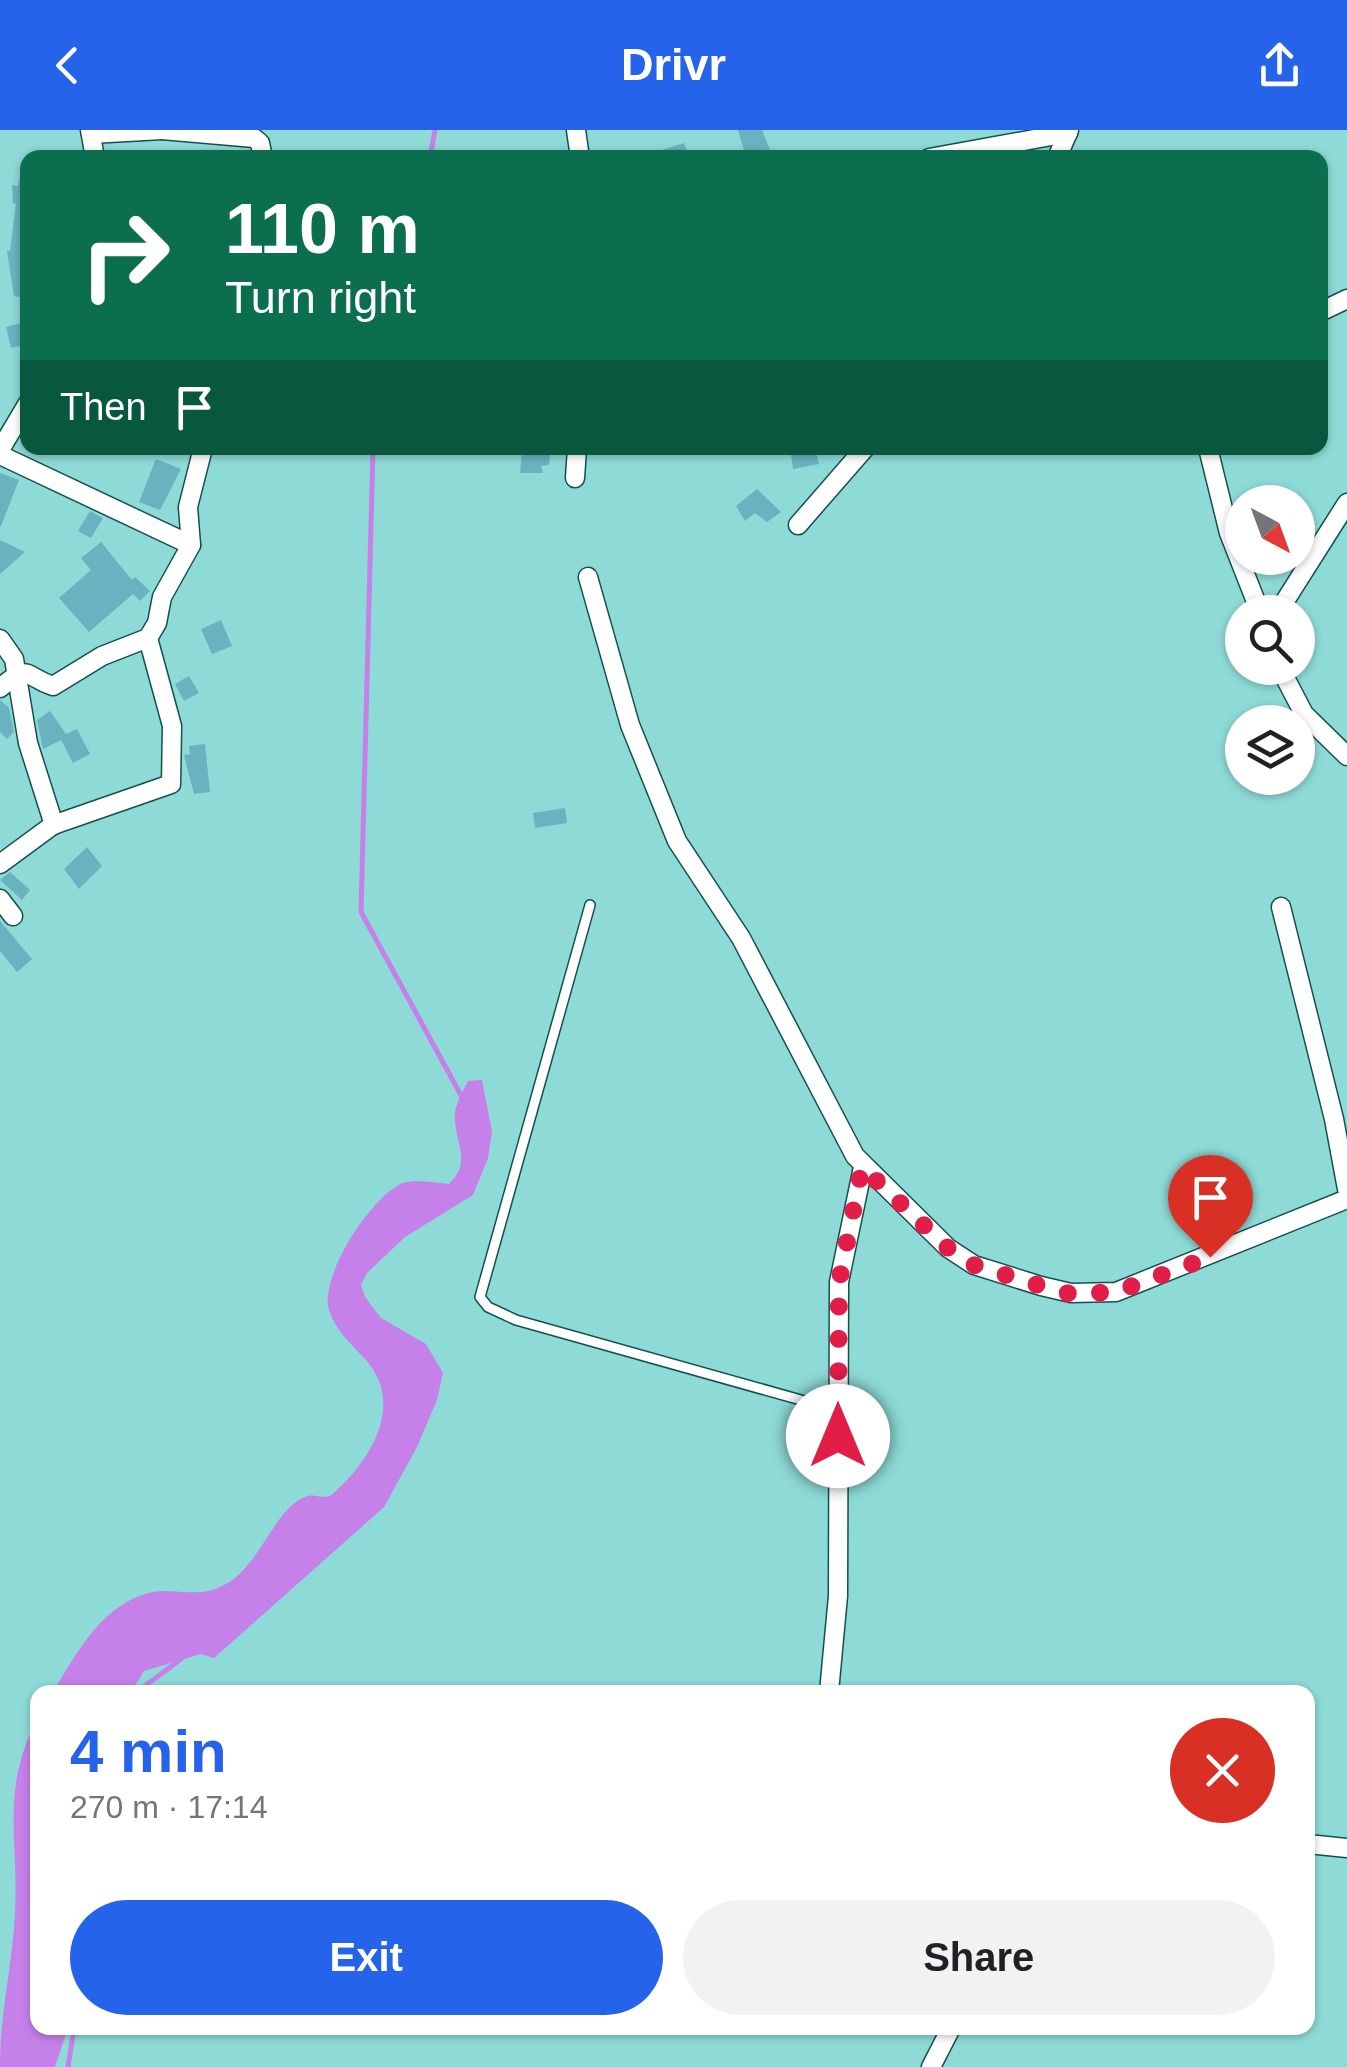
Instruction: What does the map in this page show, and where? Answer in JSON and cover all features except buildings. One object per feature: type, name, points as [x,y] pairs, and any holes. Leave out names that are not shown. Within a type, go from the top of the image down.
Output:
[{"type":"street","points":[[90,132],[238,134],[260,143],[261,150]]},
{"type":"street","points":[[971,150],[1068,132]]},
{"type":"street","points":[[20,417],[0,453],[190,545]]},
{"type":"street","points":[[0,688],[18,672],[32,672],[53,686],[62,684],[102,656],[148,638],[157,623],[162,597],[190,545],[188,507],[201,455]]},
{"type":"street","points":[[575,478],[577,455]]},
{"type":"street","points":[[798,526],[858,455]]},
{"type":"street","points":[[1210,455],[1229,533],[1253,595]]},
{"type":"street","points":[[1289,595],[1347,503]]},
{"type":"street","points":[[588,578],[630,725],[677,841],[741,938],[826,1108],[862,1167],[948,1248],[974,1265],[1071,1294],[1116,1292],[1347,1199]]},
{"type":"street","points":[[0,864],[54,825],[172,784],[172,726],[148,638]]},
{"type":"street","points":[[0,639],[18,672],[28,743],[54,825]]},
{"type":"street","points":[[1289,685],[1304,714],[1347,756]]},
{"type":"street","points":[[0,899],[12,916]]},
{"type":"street","points":[[1281,907],[1334,1119],[1347,1189]]},
{"type":"street","points":[[830,1685],[838,1596],[839,1282],[862,1167]]},
{"type":"street","points":[[1315,1845],[1347,1848]]},
{"type":"street","points":[[931,2067],[947,2035]]},
{"type":"lane","points":[[590,906],[480,1297],[488,1307],[516,1320],[808,1402],[828,1410],[838,1436]]},
{"type":"shaded area","points":[[482,1080],[492,1132],[488,1158],[473,1195],[405,1237],[367,1273],[361,1285],[381,1318],[426,1344],[443,1373],[437,1400],[417,1447],[384,1507],[214,1658],[201,1654],[144,1671],[135,1685],[57,1685],[93,1631],[119,1607],[152,1592],[203,1592],[234,1579],[296,1502],[308,1496],[330,1496],[358,1467],[378,1432],[383,1395],[377,1377],[332,1317],[328,1295],[332,1278],[363,1219],[391,1191],[408,1182],[449,1184],[456,1176],[461,1154],[455,1116],[468,1081]]},
{"type":"shaded area","points":[[30,1736],[30,2035],[66,2035],[55,2067],[0,2067],[15,1914],[15,1792]]},
{"type":"waterway","points":[[431,150],[435,130]]},
{"type":"waterway","points":[[373,455],[361,912],[463,1099]]},
{"type":"waterway","points":[[146,1685],[181,1659]]},
{"type":"waterway","points":[[68,2067],[73,2035]]},
{"type":"route","points":[[838,1436],[839,1282],[862,1167],[948,1248],[974,1265],[1071,1294],[1116,1292],[1210,1257]]}]
